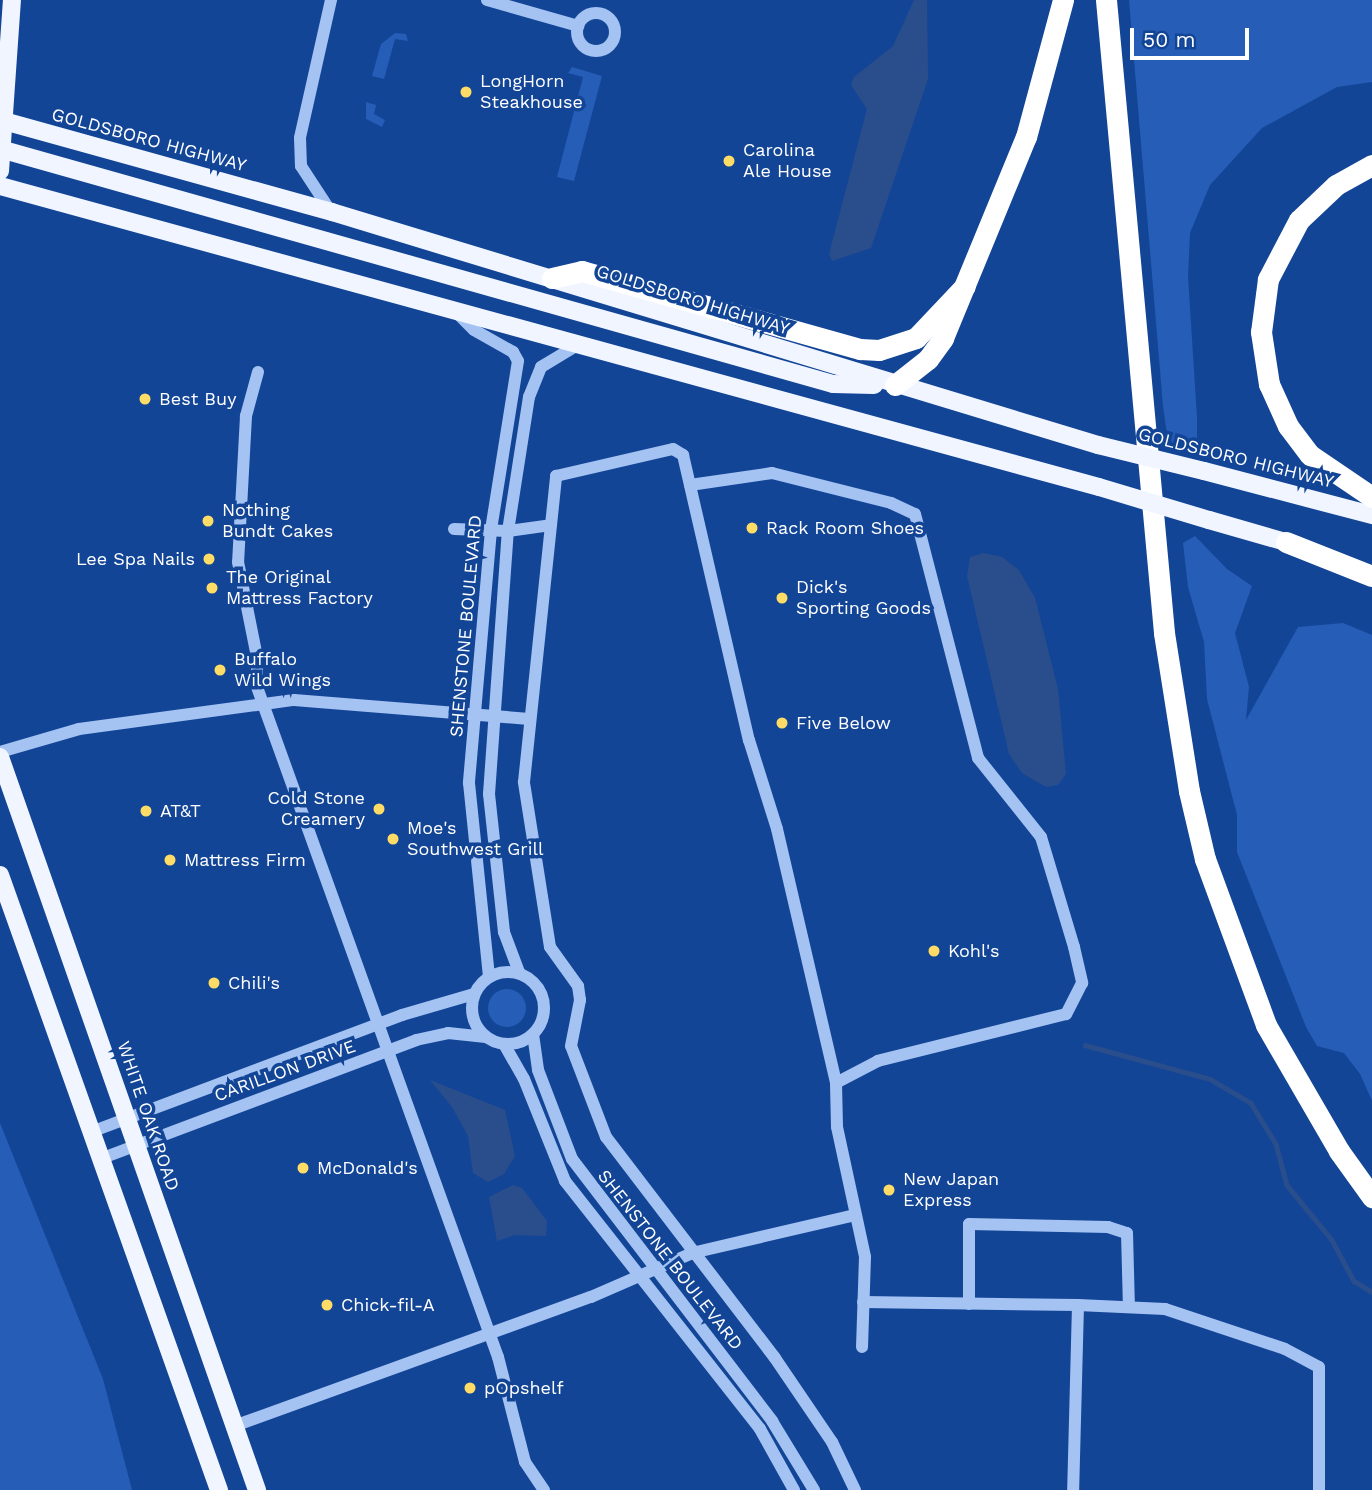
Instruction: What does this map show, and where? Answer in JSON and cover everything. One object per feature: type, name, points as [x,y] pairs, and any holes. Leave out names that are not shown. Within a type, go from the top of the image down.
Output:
[{"type":"highway","points":[[895,385],[936,349],[965,286],[1026,137],[1063,0]]},
{"type":"highway","points":[[1106,0],[1164,633],[1189,791],[1205,859],[1266,1025],[1339,1151],[1372,1197]]},
{"type":"highway","points":[[1372,165],[1336,185],[1299,220],[1268,279],[1261,332],[1269,384],[1288,426],[1310,455],[1372,497]]},
{"type":"highway","points":[[552,278],[582,271],[860,349],[879,350],[916,338],[965,286]]},
{"type":"highway","points":[[1286,542],[1372,576]]},
{"type":"main road","points":[[0,172],[1,120],[12,0]]},
{"type":"main road","name":"GOLDSBORO HIGHWAY","points":[[1,120],[332,212],[895,385],[1098,444],[1372,515]]},
{"type":"main road","points":[[1,149],[833,384],[895,385]]},
{"type":"main road","points":[[0,186],[573,346],[1099,487],[1372,566]]},
{"type":"main road","name":"WHITE OAK ROAD","points":[[0,754],[257,1490]]},
{"type":"main road","points":[[0,875],[219,1490]]},
{"type":"street","points":[[331,0],[306,97],[301,166],[332,212]]},
{"type":"street","points":[[487,0],[578,26]]},
{"type":"street","points":[[605,15],[586,16],[578,26],[580,44],[590,51],[602,51],[612,43],[615,31],[605,15],[607,0]]},
{"type":"street","name":"SHENSTONE BOULEVARD","points":[[455,312],[474,330],[513,352],[518,361],[491,530],[470,815],[489,977]]},
{"type":"street","name":"SHENSTONE BOULEVARD","points":[[519,972],[504,932],[490,815],[492,719],[508,531],[529,397],[541,367],[573,346]]},
{"type":"street","points":[[258,372],[246,416],[238,562],[262,704],[505,1377],[525,1462],[544,1490]]},
{"type":"street","points":[[855,1490],[832,1442],[775,1358],[692,1253],[606,1137],[571,1046],[580,1000],[570,972],[550,947],[524,782],[556,476],[673,449],[683,455],[749,740],[782,848],[836,1083],[837,1127],[865,1257],[862,1347]]},
{"type":"street","points":[[690,485],[772,473],[891,503],[915,514],[978,758],[1041,837],[1074,947],[1082,983],[1066,1014],[878,1061],[836,1083]]},
{"type":"street","points":[[454,529],[508,531],[551,525]]},
{"type":"street","points":[[0,754],[79,729],[294,700],[492,719],[529,719]]},
{"type":"street","points":[[519,972],[536,985],[543,999],[542,1020],[533,1034],[504,1044],[486,1037],[473,1019],[474,994],[489,977],[519,972]]},
{"type":"street","name":"CARILLON DRIVE","points":[[91,1132],[378,1024],[474,994]]},
{"type":"street","name":"CARILLON DRIVE","points":[[100,1159],[387,1052],[448,1033],[486,1037]]},
{"type":"street","name":"SHENSTONE BOULEVARD","points":[[533,1034],[538,1070],[572,1159],[772,1421],[814,1490]]},
{"type":"street","name":"SHENSTONE BOULEVARD","points":[[504,1044],[524,1079],[565,1181],[760,1429],[794,1490]]},
{"type":"street","points":[[234,1426],[489,1335],[659,1270],[692,1253],[855,1215]]},
{"type":"street","points":[[969,1304],[970,1224],[1094,1226],[1127,1233],[1129,1307]]},
{"type":"street","points":[[863,1302],[1165,1309],[1285,1349],[1319,1367],[1320,1490]]},
{"type":"street","points":[[1073,1490],[1078,1305]]},
{"type":"shaded area","points":[[914,0],[927,0],[928,79],[871,248],[832,261],[829,254],[867,109],[851,85],[854,77],[893,46]]},
{"type":"shaded area","points":[[1129,0],[1372,0],[1372,82],[1337,87],[1262,128],[1210,185],[1190,233],[1188,276],[1197,440],[1189,453],[1176,449],[1167,434],[1163,406]]},
{"type":"shaded area","points":[[395,33],[406,34],[408,41],[395,39],[384,79],[372,76],[381,44]]},
{"type":"shaded area","points":[[572,67],[602,76],[574,181],[557,177],[583,77],[568,73]]},
{"type":"shaded area","points":[[366,102],[376,105],[374,114],[385,120],[382,127],[366,119]]},
{"type":"shaded area","points":[[1195,536],[1227,569],[1252,586],[1235,633],[1249,687],[1246,720],[1298,627],[1343,623],[1372,635],[1372,1101],[1360,1074],[1344,1053],[1317,1046],[1306,1027],[1237,852],[1237,815],[1207,699],[1204,642],[1188,587],[1183,543]]},
{"type":"shaded area","points":[[984,553],[1002,557],[1019,570],[1035,598],[1058,689],[1066,774],[1058,785],[1046,787],[1022,773],[1009,754],[967,576],[970,557]]},
{"type":"shaded area","points":[[507,989],[520,995],[526,1008],[520,1021],[507,1027],[494,1021],[488,1008],[494,995]]},
{"type":"shaded area","points":[[430,1080],[505,1110],[515,1156],[504,1174],[488,1182],[473,1173],[468,1136],[452,1107]]},
{"type":"shaded area","points":[[0,1123],[103,1379],[132,1490],[0,1490]]},
{"type":"shaded area","points":[[513,1185],[522,1188],[547,1221],[546,1236],[515,1235],[497,1241],[489,1197]]},
{"type":"waterway","points":[[1085,1045],[1210,1079],[1251,1103],[1276,1144],[1287,1185],[1332,1240],[1354,1281],[1372,1292]]},
{"type":"place","name":"LongHorn Steakhouse","points":[[466,92]]},
{"type":"place","name":"Carolina Ale House","points":[[729,161]]},
{"type":"place","name":"Best Buy","points":[[145,399]]},
{"type":"place","name":"Nothing Bundt Cakes","points":[[208,521]]},
{"type":"place","name":"Rack Room Shoes","points":[[752,528]]},
{"type":"place","name":"Lee Spa Nails","points":[[209,559]]},
{"type":"place","name":"The Original Mattress Factory","points":[[212,588]]},
{"type":"place","name":"Dick's Sporting Goods","points":[[782,598]]},
{"type":"place","name":"Buffalo Wild Wings","points":[[220,670]]},
{"type":"place","name":"Five Below","points":[[782,723]]},
{"type":"place","name":"Cold Stone Creamery","points":[[379,809]]},
{"type":"place","name":"AT&T","points":[[146,811]]},
{"type":"place","name":"Moe's Southwest Grill","points":[[393,839]]},
{"type":"place","name":"Mattress Firm","points":[[170,860]]},
{"type":"place","name":"Kohl's","points":[[934,951]]},
{"type":"place","name":"Chili's","points":[[214,983]]},
{"type":"place","name":"McDonald's","points":[[303,1168]]},
{"type":"place","name":"New Japan Express","points":[[889,1190]]},
{"type":"place","name":"Chick-fil-A","points":[[327,1305]]},
{"type":"place","name":"pOpshelf","points":[[470,1388]]}]
